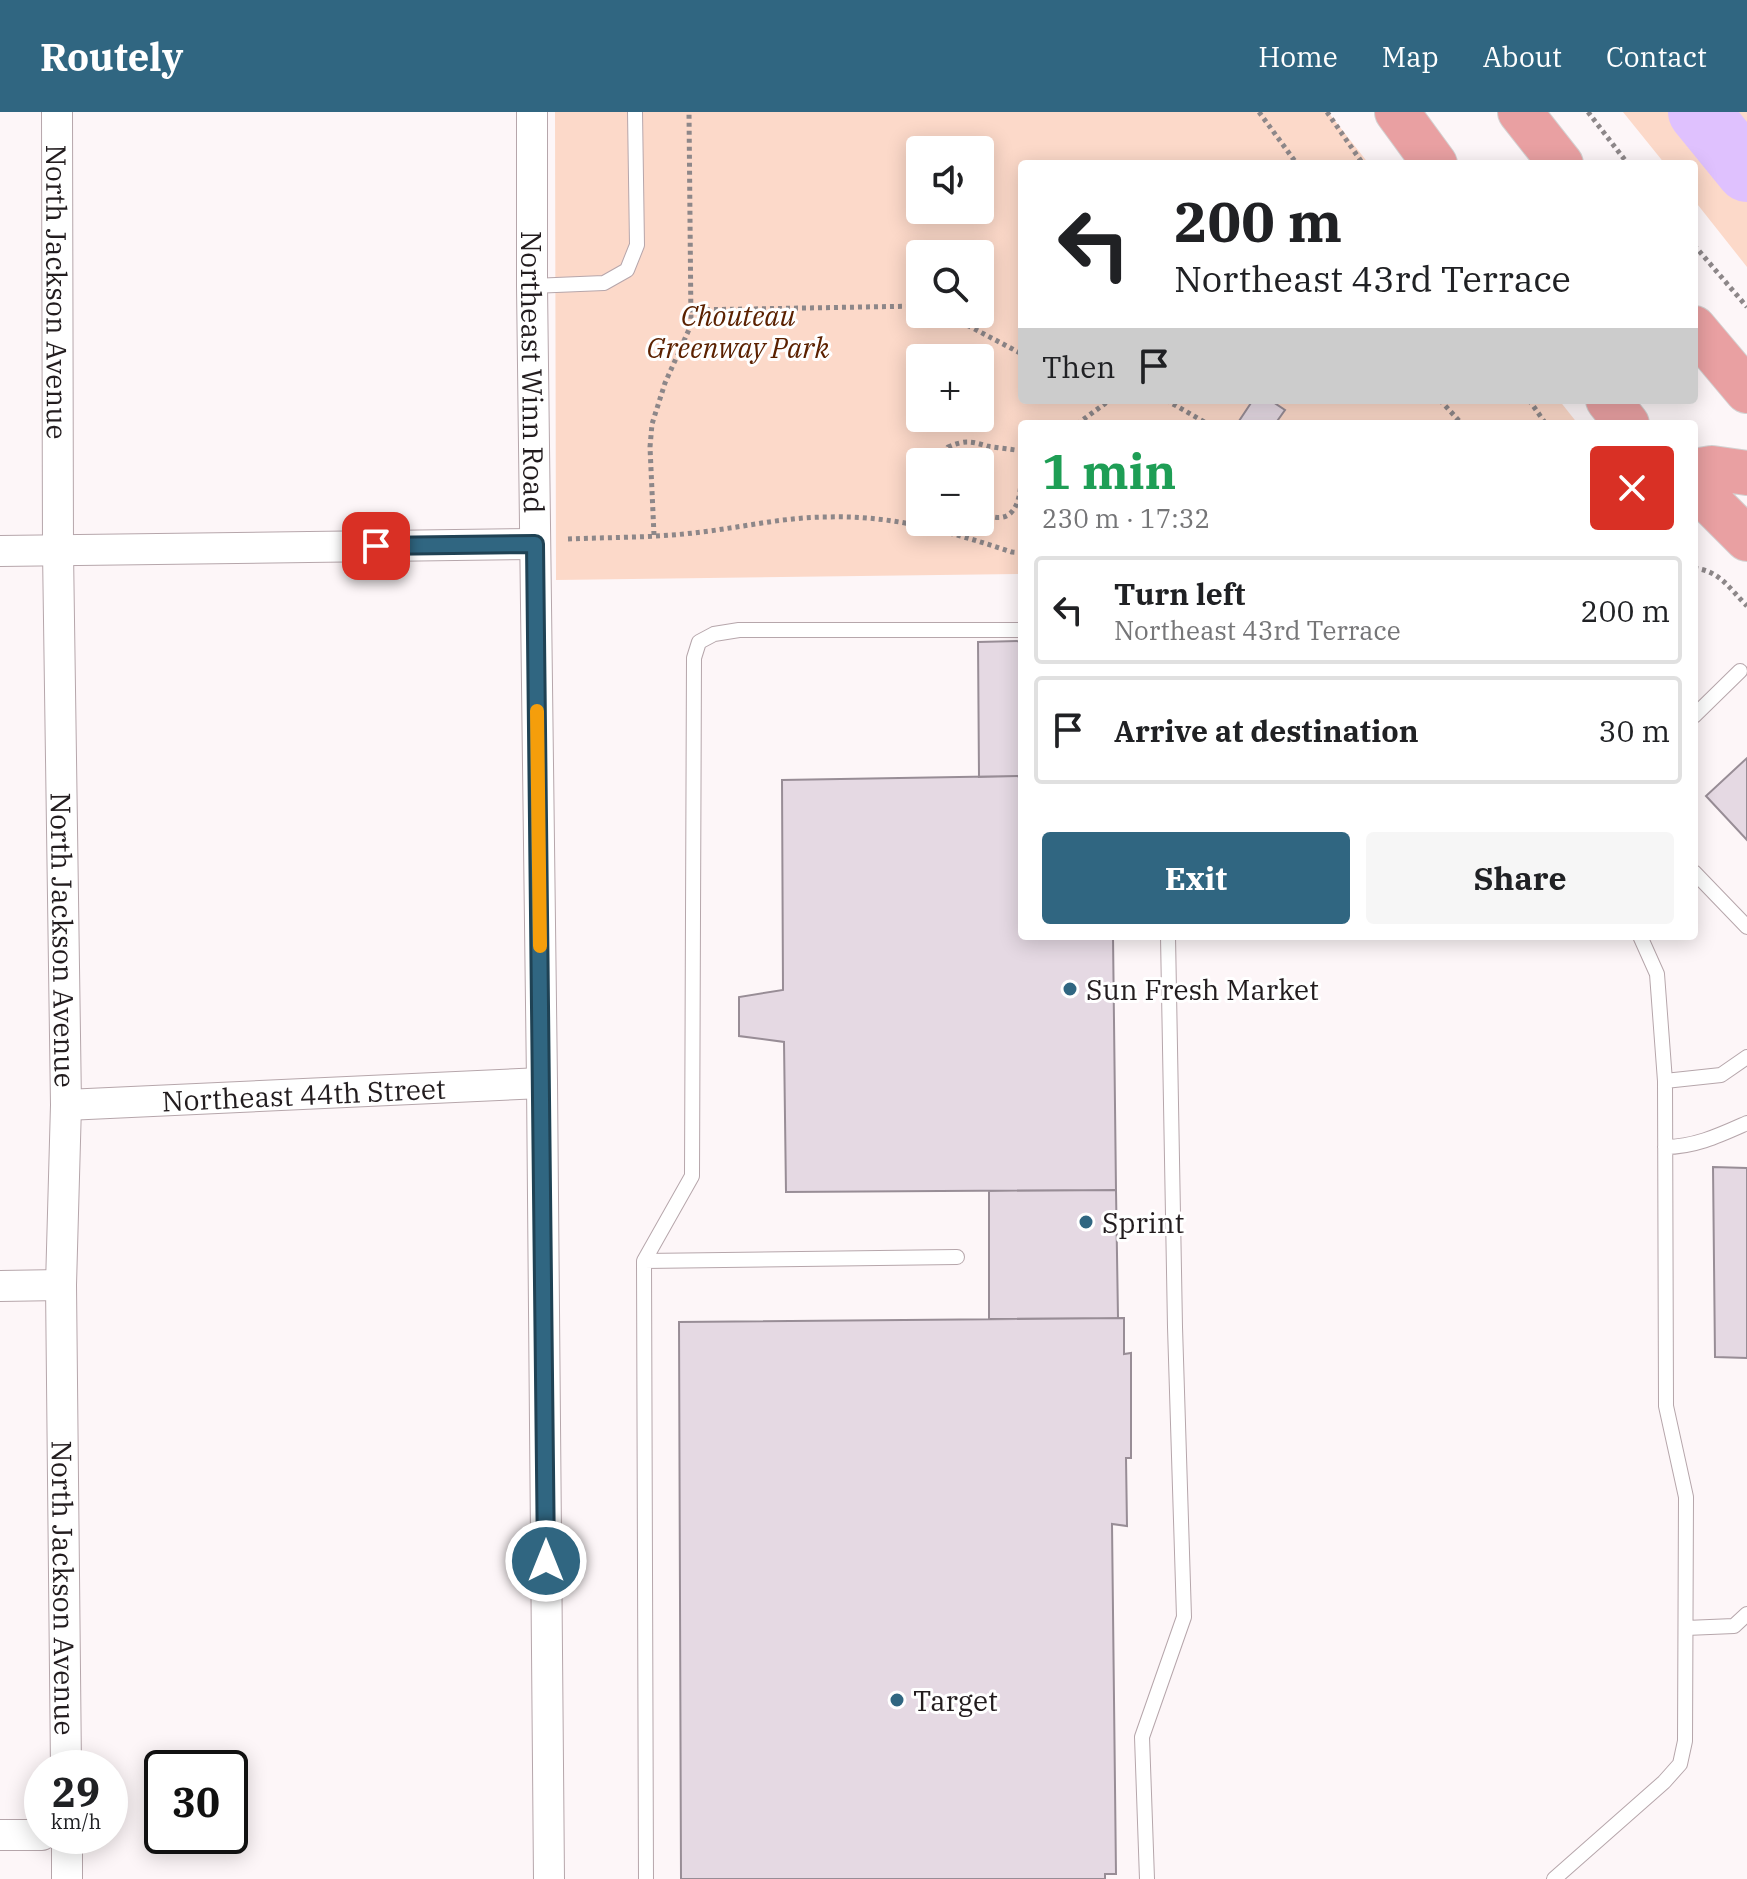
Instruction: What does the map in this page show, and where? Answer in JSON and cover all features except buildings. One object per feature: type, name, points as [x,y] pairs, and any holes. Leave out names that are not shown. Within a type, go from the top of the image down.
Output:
[{"type":"main road","points":[[1397,112],[1432,160]]},
{"type":"main road","points":[[1520,112],[1558,160]]},
{"type":"main road","points":[[1698,333],[1747,391]]},
{"type":"main road","points":[[1611,404],[1624,420]]},
{"type":"main road","points":[[1698,470],[1712,468],[1747,473]]},
{"type":"main road","points":[[1698,490],[1747,539]]},
{"type":"street","name":"North Jackson Avenue","points":[[57,112],[58,551],[66,1105],[61,1285],[66,1750]]},
{"type":"street","name":"Northeast Winn Road","points":[[532,112],[549,1879]]},
{"type":"street","points":[[0,551],[535,544]]},
{"type":"street","name":"Northeast 44th Street","points":[[66,1105],[542,1083]]},
{"type":"street","points":[[0,1286],[61,1285]]},
{"type":"street","points":[[0,1835],[24,1835]]},
{"type":"street","points":[[67,1854],[67,1879]]},
{"type":"lane","points":[[532,286],[604,283],[627,270],[637,245],[635,112]]},
{"type":"lane","points":[[646,1879],[644,1261],[692,1176],[694,658],[699,642],[714,634],[739,630],[1018,630]]},
{"type":"lane","points":[[1698,712],[1740,671]]},
{"type":"lane","points":[[1698,876],[1747,927]]},
{"type":"lane","points":[[1147,1879],[1142,1737],[1184,1617],[1168,940]]},
{"type":"lane","points":[[1554,1879],[1664,1782],[1680,1764],[1685,1741],[1686,1497],[1666,1406],[1665,1081],[1657,974],[1642,940]]},
{"type":"lane","points":[[1665,1081],[1721,1075],[1747,1057]]},
{"type":"lane","points":[[1665,1147],[1683,1147],[1747,1123]]},
{"type":"lane","points":[[644,1261],[957,1257]]},
{"type":"lane","points":[[1686,1628],[1734,1626],[1747,1614]]},
{"type":"path","points":[[654,536],[650,447],[652,424],[665,383],[691,325],[689,112]]},
{"type":"path","points":[[1259,112],[1294,160]]},
{"type":"path","points":[[1327,112],[1360,160]]},
{"type":"path","points":[[1588,112],[1625,160]]},
{"type":"path","points":[[1698,250],[1747,307]]},
{"type":"path","points":[[690,310],[906,306]]},
{"type":"path","points":[[973,328],[1018,352]]},
{"type":"path","points":[[1082,420],[1104,404]]},
{"type":"path","points":[[1173,404],[1201,420]]},
{"type":"path","points":[[1444,404],[1458,420]]},
{"type":"path","points":[[948,448],[974,441],[990,447],[1018,451]]},
{"type":"path","points":[[994,517],[1008,516],[1018,501]]},
{"type":"path","points":[[535,544],[551,539],[702,532],[830,516],[906,523]]},
{"type":"path","points":[[968,536],[1018,553]]},
{"type":"path","points":[[1698,569],[1718,576],[1747,606]]},
{"type":"green space","name":"Chouteau Greenway Park","points":[[555,112],[1328,112],[1366,160],[1018,160],[1018,404],[1562,404],[1575,420],[1018,420],[1018,574],[556,580]]},
{"type":"green space","points":[[1623,112],[1747,112],[1747,267],[1698,205],[1698,160],[1662,160]]},
{"type":"waterway","points":[[1699,112],[1747,171]]},
{"type":"slow traffic","points":[[537,711],[540,946]]},
{"type":"place","name":"Sun Fresh Market","points":[[1070,989]]},
{"type":"place","name":"Sprint","points":[[1086,1222]]},
{"type":"place","name":"Target","points":[[897,1700]]},
{"type":"route","points":[[376,546],[535,544],[546,1561]]}]
